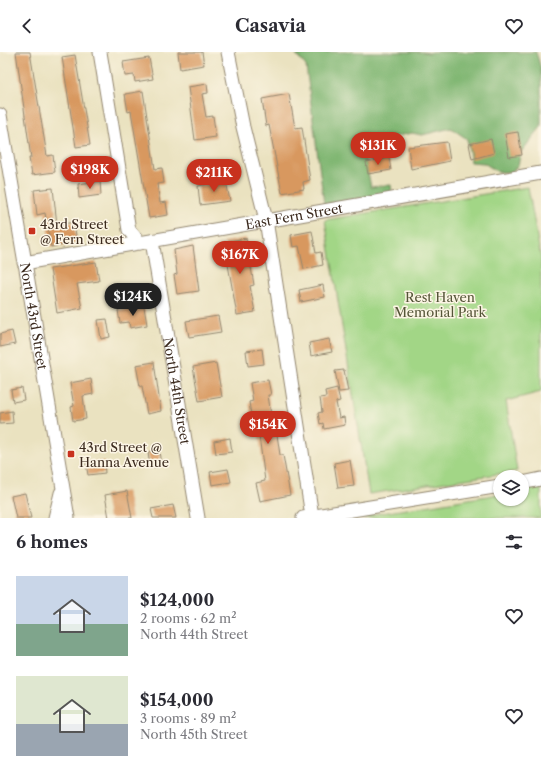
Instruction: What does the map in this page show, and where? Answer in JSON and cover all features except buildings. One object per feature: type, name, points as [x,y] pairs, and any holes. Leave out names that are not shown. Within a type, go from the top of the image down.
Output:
[{"type":"street","name":"North 44th Street","points":[[100,52],[129,230],[146,242],[198,518]]},
{"type":"street","points":[[228,52],[243,127],[266,220],[307,517],[493,487]]},
{"type":"street","name":"North 43rd Street","points":[[0,115],[68,518]]},
{"type":"street","name":"East Fern Street","points":[[24,263],[541,173]]},
{"type":"street","points":[[529,481],[541,480]]},
{"type":"street","points":[[55,518],[59,506],[62,481]]},
{"type":"green space","points":[[294,52],[536,52],[541,69],[541,127],[521,152],[518,165],[512,172],[498,172],[484,163],[471,162],[467,139],[451,128],[422,135],[412,133],[392,137],[365,158],[371,187],[391,185],[392,193],[324,204],[306,66]]},
{"type":"green space","name":"Rest Haven Memorial Park","points":[[528,187],[541,259],[541,392],[506,401],[517,470],[493,470],[493,475],[369,494],[325,220]]},
{"type":"green space","points":[[541,486],[541,518],[351,518],[493,495],[493,506],[529,506],[529,488]]},
{"type":"place","name":"43rd Street @ Fern Street","points":[[32,231]]},
{"type":"place","name":"43rd Street @ Hanna Avenue","points":[[71,454]]}]
